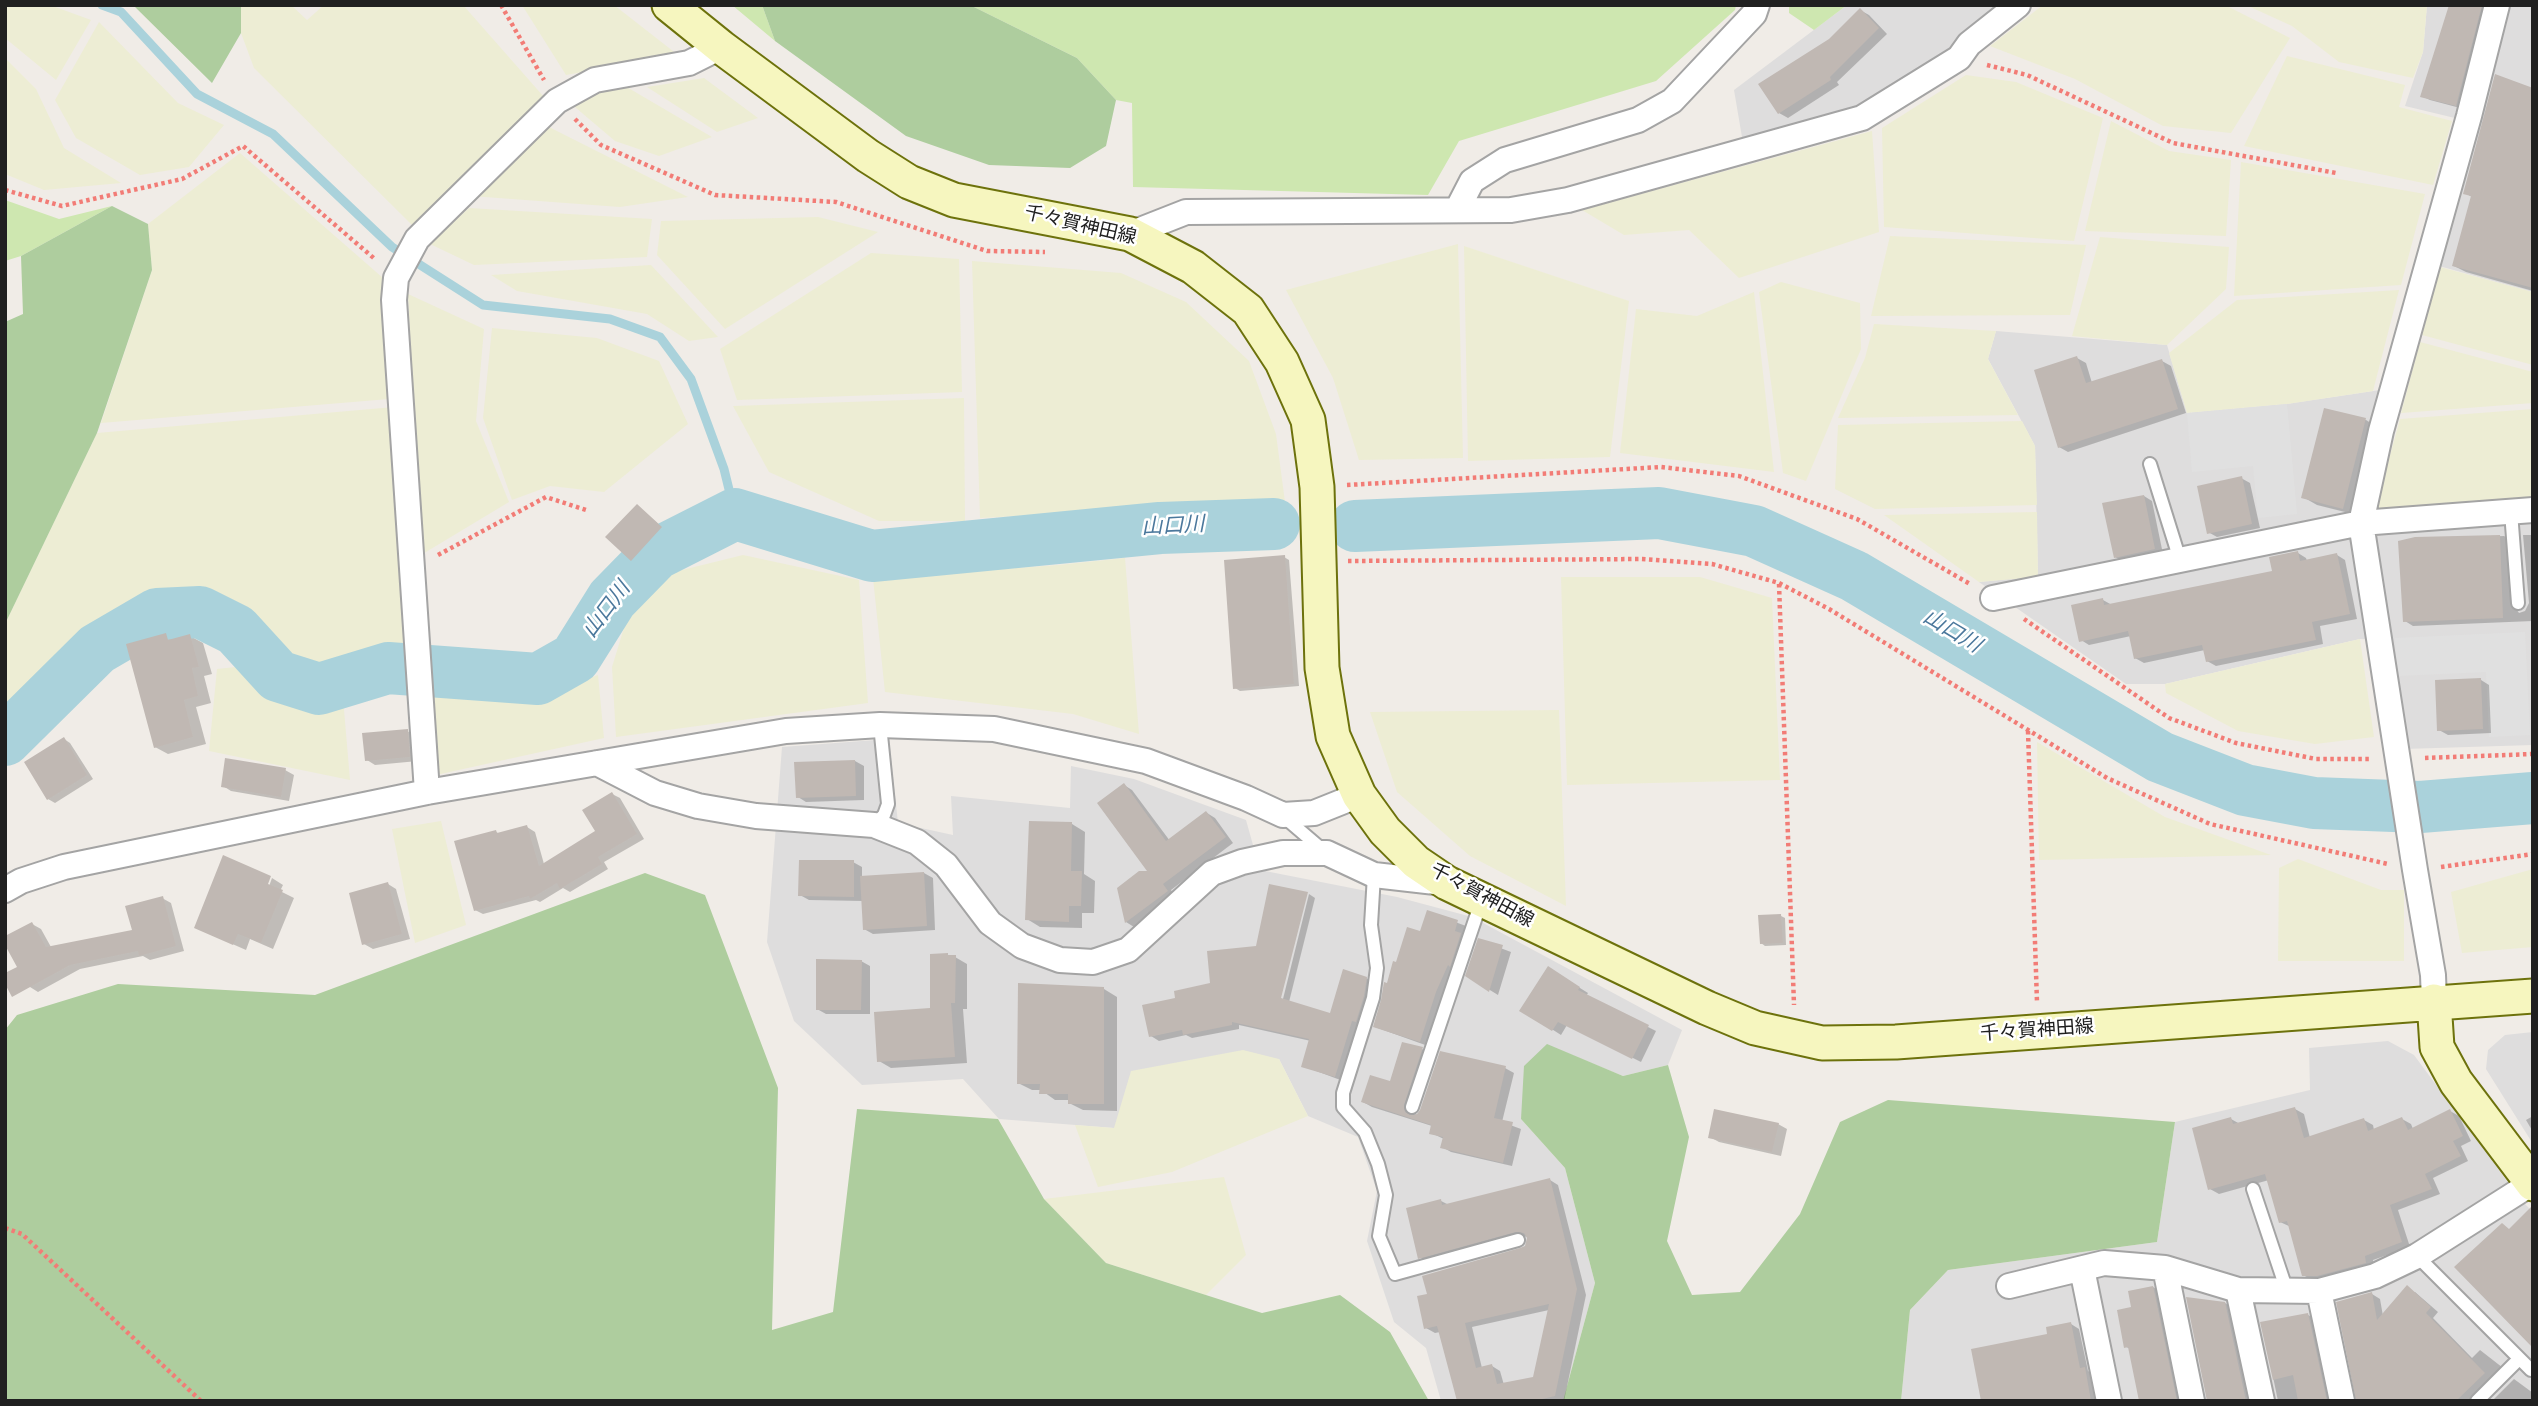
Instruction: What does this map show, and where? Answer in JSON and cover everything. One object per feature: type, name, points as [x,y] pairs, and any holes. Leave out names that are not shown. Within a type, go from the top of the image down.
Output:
[{"type":"main road","name":"千々賀神田線","points":[[669,5],[868,156],[909,182],[954,200],[1130,234],[1193,267],[1248,310],[1282,362],[1308,419],[1317,487],[1322,668],[1333,736],[1359,795],[1385,831],[1416,862],[1447,883],[1707,1008],[1755,1028],[1822,1043],[1896,1042],[2434,1001],[2533,996]]},
{"type":"main road","points":[[2434,1001],[2437,1047],[2456,1082],[2532,1184]]},
{"type":"street","points":[[1457,210],[1472,181],[1505,160],[1638,120],[1672,101],[1754,14],[1757,5]]},
{"type":"street","points":[[1130,234],[1186,212],[1511,210],[1568,200],[1862,118],[1959,58],[1969,44],[2018,5]]},
{"type":"street","points":[[2434,1001],[2434,975],[2361,523],[2381,430],[2469,116],[2497,5]]},
{"type":"street","points":[[427,792],[394,300],[396,278],[417,239],[557,101],[596,80],[689,63],[721,47]]},
{"type":"street","points":[[1993,598],[2361,523],[2522,511]]},
{"type":"street","points":[[5,890],[21,881],[64,867],[427,792],[786,731],[880,725],[995,729],[1146,761],[1246,798],[1283,816],[1314,813],[1359,795]]},
{"type":"street","points":[[597,763],[655,793],[698,806],[756,816],[874,825],[917,842],[946,865],[990,923],[1021,946],[1059,960],[1093,962],[1128,950],[1212,873],[1242,862],[1283,853],[1327,853],[1374,875],[1447,883]]},
{"type":"street","points":[[2009,1286],[2104,1264],[2165,1268],[2238,1290],[2319,1291],[2375,1276],[2417,1256],[2532,1184]]},
{"type":"street","points":[[2165,1268],[2192,1401]]},
{"type":"street","points":[[2082,1269],[2109,1401]]},
{"type":"street","points":[[2238,1290],[2262,1401]]},
{"type":"street","points":[[2319,1291],[2342,1401]]},
{"type":"lane","points":[[2150,464],[2180,560]]},
{"type":"lane","points":[[2518,603],[2522,511]]},
{"type":"lane","points":[[874,825],[884,815],[888,804],[880,725]]},
{"type":"lane","points":[[1283,816],[1327,853]]},
{"type":"lane","points":[[1374,875],[1371,925],[1377,968],[1373,998],[1343,1093],[1343,1107],[1365,1132],[1378,1164],[1386,1195],[1380,1236],[1384,1249],[1395,1274],[1518,1240]]},
{"type":"lane","points":[[1412,1107],[1481,900]]},
{"type":"lane","points":[[2253,1189],[2287,1292]]},
{"type":"lane","points":[[2417,1256],[2530,1370]]},
{"type":"lane","points":[[2477,1401],[2519,1359]]},
{"type":"path","points":[[501,5],[557,101],[601,145],[715,195],[836,202],[987,251],[1055,252]]},
{"type":"path","points":[[1959,58],[2027,75],[2173,143],[2336,173]]},
{"type":"path","points":[[5,190],[62,206],[182,179],[243,146],[396,278]]},
{"type":"path","points":[[1317,487],[1661,467],[1739,476],[1857,519],[1993,598],[2169,718],[2236,743],[2316,759],[2533,754]]},
{"type":"path","points":[[413,569],[546,497],[586,510]]},
{"type":"path","points":[[1319,561],[1643,559],[1712,564],[1779,583],[1829,609],[2107,778],[2210,824],[2415,870],[2533,854]]},
{"type":"path","points":[[1779,583],[1795,1037]]},
{"type":"path","points":[[2028,730],[2038,1032]]},
{"type":"path","points":[[5,1228],[22,1234],[201,1401]]},
{"type":"shaded area","points":[[1847,5],[2008,5],[1954,49],[1862,108],[1743,143],[1734,90]]},
{"type":"shaded area","points":[[2427,5],[2533,5],[2533,292],[2421,261],[2459,119],[2405,106],[2423,52]]},
{"type":"shaded area","points":[[1996,331],[2167,345],[2187,413],[2286,404],[2380,390],[2349,529],[2533,522],[2533,745],[2404,749],[2382,640],[2360,639],[2165,684],[2126,684],[1979,582],[2038,576],[2035,446],[1988,359]]},
{"type":"shaded area","points":[[2287,404],[2297,514],[2258,518],[2253,466],[2192,472],[2187,413]]},
{"type":"shaded area","points":[[2525,632],[2530,735],[2489,737],[2486,672],[2397,676],[2395,638]]},
{"type":"shaded area","points":[[889,739],[898,823],[953,835],[951,796],[1070,808],[1071,766],[1134,779],[1246,820],[1260,870],[1397,897],[1472,917],[1682,1030],[1668,1065],[1623,1076],[1547,1045],[1521,1119],[1565,1168],[1595,1283],[1563,1401],[1441,1401],[1426,1348],[1394,1322],[1367,1241],[1377,1191],[1358,1137],[1308,1116],[1279,1059],[1114,1128],[999,1119],[963,1079],[862,1085],[794,1021],[767,942],[782,747]]},
{"type":"shaded area","points":[[2533,1032],[2533,1144],[2486,1069],[2488,1050],[2505,1035]]},
{"type":"shaded area","points":[[2388,1041],[2414,1055],[2521,1200],[2533,1212],[2533,1401],[1901,1401],[1910,1310],[1948,1270],[2157,1242],[2175,1122],[2310,1090],[2309,1048]]},
{"type":"green space","points":[[5,5],[50,5],[91,20],[56,80],[5,38]]},
{"type":"green space","points":[[133,5],[241,5],[241,33],[212,83]]},
{"type":"green space","points":[[241,5],[291,5],[307,20],[324,5],[463,5],[544,97],[416,229],[254,68],[241,33]]},
{"type":"green space","points":[[522,5],[614,5],[678,55],[566,75]]},
{"type":"green space","points":[[732,5],[762,5],[775,41]]},
{"type":"green space","points":[[762,5],[970,5],[1077,58],[1116,100],[1106,146],[1070,168],[989,165],[906,136],[775,41]]},
{"type":"green space","points":[[970,5],[1736,5],[1735,10],[1656,81],[1459,141],[1428,195],[1133,187],[1132,103],[1116,100],[1077,58]]},
{"type":"green space","points":[[1789,5],[1847,5],[1814,30],[1789,13]]},
{"type":"green space","points":[[2043,5],[2225,5],[2290,38],[2231,133],[2163,126],[2075,79],[1990,46]]},
{"type":"green space","points":[[2246,5],[2427,5],[2423,52],[2413,78],[2339,62],[2292,26]]},
{"type":"green space","points":[[99,22],[178,103],[224,125],[189,167],[140,175],[76,138],[55,100]]},
{"type":"green space","points":[[2287,56],[2405,85],[2399,107],[2452,121],[2433,185],[2244,146]]},
{"type":"green space","points":[[5,58],[36,89],[64,148],[121,183],[44,190],[5,174]]},
{"type":"green space","points":[[1966,75],[2016,82],[2103,118],[2074,241],[1884,227],[1882,128]]},
{"type":"green space","points":[[704,78],[758,118],[717,132],[647,87]]},
{"type":"green space","points":[[625,86],[712,137],[659,156],[615,141],[569,102]]},
{"type":"green space","points":[[2111,121],[2169,151],[2231,160],[2226,236],[2085,231]]},
{"type":"green space","points":[[543,124],[688,197],[620,207],[471,196]]},
{"type":"green space","points":[[1872,131],[1879,232],[1739,278],[1689,230],[1624,235],[1582,210]]},
{"type":"green space","points":[[240,153],[383,278],[389,399],[101,423],[152,270],[148,224]]},
{"type":"green space","points":[[2241,162],[2425,194],[2401,285],[2234,296]]},
{"type":"green space","points":[[5,200],[59,219],[112,206],[21,256],[5,261]]},
{"type":"green space","points":[[112,206],[148,224],[152,270],[97,433],[5,624],[5,322],[23,314],[21,256]]},
{"type":"green space","points":[[469,208],[652,219],[647,257],[474,265],[430,244]]},
{"type":"green space","points":[[818,217],[878,232],[725,329],[657,255],[661,221]]},
{"type":"green space","points":[[1890,236],[2086,245],[2070,315],[1871,316]]},
{"type":"green space","points":[[2100,237],[2229,247],[2226,289],[2167,345],[2072,336]]},
{"type":"green space","points":[[1458,244],[1463,458],[1359,460],[1333,378],[1286,290]]},
{"type":"green space","points":[[1464,246],[1629,301],[1610,457],[1468,461]]},
{"type":"green space","points":[[871,253],[959,259],[962,392],[737,400],[720,349]]},
{"type":"green space","points":[[972,261],[1121,273],[1186,302],[1249,361],[1276,434],[1285,502],[980,518]]},
{"type":"green space","points":[[651,265],[718,337],[689,341],[647,314],[517,291],[491,275]]},
{"type":"green space","points":[[2440,267],[2533,292],[2533,365],[2422,335]]},
{"type":"green space","points":[[1781,282],[1860,303],[1861,349],[1806,481],[1783,473],[1759,292]]},
{"type":"green space","points":[[2399,290],[2373,391],[2287,404],[2187,413],[2169,353],[2237,300]]},
{"type":"green space","points":[[1754,292],[1774,472],[1620,453],[1636,309],[1697,316]]},
{"type":"green space","points":[[408,294],[484,329],[476,421],[509,502],[421,555]]},
{"type":"green space","points":[[1874,324],[1996,331],[1988,359],[2018,415],[1838,418],[1865,358]]},
{"type":"green space","points":[[492,328],[597,338],[659,361],[688,424],[604,492],[550,486],[512,500],[483,418]]},
{"type":"green space","points":[[2420,342],[2533,372],[2533,403],[2401,413]]},
{"type":"green space","points":[[964,398],[965,521],[879,521],[769,472],[733,406]]},
{"type":"green space","points":[[394,407],[410,650],[321,666],[290,664],[231,602],[181,596],[104,626],[5,715],[5,624],[97,433]]},
{"type":"green space","points":[[2533,409],[2533,498],[2375,510],[2400,419]]},
{"type":"green space","points":[[2022,421],[2035,446],[2037,505],[1875,509],[1835,489],[1838,425]]},
{"type":"green space","points":[[2037,512],[2038,577],[1979,582],[1884,515]]},
{"type":"green space","points":[[743,555],[859,580],[868,703],[616,737],[612,667],[627,618],[674,572]]},
{"type":"green space","points":[[1125,558],[1139,734],[1073,714],[885,692],[873,578]]},
{"type":"green space","points":[[1561,577],[1700,577],[1772,598],[1780,780],[1567,785]]},
{"type":"green space","points":[[2360,639],[2374,737],[2315,744],[2238,731],[2166,693],[2165,684]]},
{"type":"green space","points":[[236,667],[293,707],[343,698],[350,780],[209,751],[217,669]]},
{"type":"green space","points":[[598,675],[604,738],[436,775],[434,686],[543,696]]},
{"type":"green space","points":[[1559,710],[1566,906],[1470,856],[1397,792],[1370,712]]},
{"type":"green space","points":[[2037,742],[2165,817],[2271,855],[2039,860]]},
{"type":"green space","points":[[441,821],[466,925],[415,943],[392,829]]},
{"type":"green space","points":[[2298,859],[2381,890],[2404,890],[2404,961],[2278,961],[2279,868]]},
{"type":"green space","points":[[2533,869],[2533,947],[2462,953],[2451,892]]},
{"type":"green space","points":[[645,873],[705,895],[778,1088],[772,1330],[833,1312],[857,1109],[998,1119],[1044,1199],[1106,1263],[1262,1313],[1340,1295],[1390,1332],[1429,1401],[5,1401],[5,1030],[17,1015],[118,984],[315,995]]},
{"type":"green space","points":[[1547,1044],[1623,1076],[1668,1065],[1689,1137],[1667,1241],[1692,1295],[1740,1292],[1800,1214],[1840,1122],[1888,1100],[2175,1122],[2157,1242],[1948,1270],[1910,1310],[1901,1401],[1563,1401],[1595,1283],[1565,1168],[1521,1119],[1524,1066]]},
{"type":"green space","points":[[1243,1050],[1279,1059],[1308,1116],[1172,1172],[1098,1187],[1075,1125],[1114,1128],[1131,1071]]},
{"type":"green space","points":[[1224,1177],[1246,1255],[1206,1295],[1106,1263],[1044,1199]]},
{"type":"building","points":[[2449,5],[2482,5],[2456,106],[2420,97]]},
{"type":"building","points":[[1860,8],[1879,28],[1830,77],[1831,80],[1778,114],[1758,84],[1829,39]]},
{"type":"building","points":[[2495,74],[2533,88],[2533,288],[2452,266],[2471,196],[2463,194]]},
{"type":"building","points":[[2077,356],[2086,383],[2162,359],[2178,409],[2058,448],[2034,370]]},
{"type":"building","points":[[2324,408],[2366,418],[2343,509],[2301,498]]},
{"type":"building","points":[[2242,476],[2252,524],[2207,534],[2197,486]]},
{"type":"building","points":[[2144,495],[2155,549],[2114,558],[2102,503]]},
{"type":"building","points":[[637,504],[662,527],[631,561],[605,537]]},
{"type":"building","points":[[2500,535],[2503,618],[2403,622],[2398,541],[2415,537]]},
{"type":"building","points":[[2298,551],[2300,561],[2337,553],[2350,614],[2312,622],[2316,640],[2206,662],[2202,645],[2134,659],[2128,631],[2079,642],[2071,605],[2103,598],[2104,605],[2272,571],[2269,557]]},
{"type":"building","points":[[1285,555],[1294,684],[1233,689],[1224,560]]},
{"type":"building","points":[[166,633],[168,640],[190,634],[199,667],[192,668],[198,696],[184,700],[193,737],[154,748],[126,644]]},
{"type":"building","points":[[2481,678],[2483,729],[2437,731],[2435,680]]},
{"type":"building","points":[[408,729],[410,757],[365,761],[362,733]]},
{"type":"building","points":[[64,737],[87,775],[47,800],[24,762]]},
{"type":"building","points":[[225,758],[286,768],[281,797],[221,787]]},
{"type":"building","points":[[855,760],[856,796],[796,798],[794,762]]},
{"type":"building","points":[[1124,783],[1166,841],[1206,811],[1226,837],[1163,884],[1168,891],[1125,923],[1117,888],[1139,871],[1147,871],[1097,803]]},
{"type":"building","points":[[612,792],[637,834],[598,857],[602,864],[560,889],[557,883],[530,899],[529,896],[474,911],[454,841],[527,825],[539,866],[595,831],[582,810]]},
{"type":"building","points":[[1029,821],[1072,822],[1071,871],[1082,871],[1081,906],[1069,906],[1069,922],[1025,920]]},
{"type":"building","points":[[223,855],[271,876],[268,884],[283,890],[261,943],[238,934],[233,945],[194,928]]},
{"type":"building","points":[[799,860],[854,860],[854,897],[798,896]]},
{"type":"building","points":[[924,872],[927,926],[863,930],[860,876]]},
{"type":"building","points":[[388,882],[402,934],[362,945],[349,893]]},
{"type":"building","points":[[1269,884],[1308,892],[1281,998],[1330,1013],[1343,969],[1367,977],[1356,1022],[1352,1021],[1335,1077],[1301,1067],[1309,1039],[1232,1022],[1232,1025],[1183,1035],[1182,1030],[1149,1037],[1142,1005],[1175,998],[1174,991],[1210,983],[1207,951],[1256,946]]},
{"type":"building","points":[[163,896],[176,946],[139,956],[138,951],[70,965],[12,997],[5,984],[5,973],[17,967],[5,945],[5,936],[32,922],[46,947],[132,930],[125,906]]},
{"type":"building","points":[[1427,910],[1458,920],[1455,931],[1461,933],[1450,967],[1448,965],[1436,992],[1420,1042],[1373,1027],[1384,982],[1387,983],[1393,961],[1396,962],[1407,927],[1420,931]]},
{"type":"building","points":[[1781,914],[1783,943],[1760,944],[1758,915]]},
{"type":"building","points":[[1478,938],[1503,945],[1489,992],[1465,976]]},
{"type":"building","points":[[930,954],[956,955],[955,1003],[951,1003],[955,1057],[877,1062],[874,1012],[930,1008]]},
{"type":"building","points":[[816,959],[862,960],[861,1010],[816,1010]]},
{"type":"building","points":[[1548,966],[1580,987],[1578,990],[1649,1025],[1632,1059],[1558,1022],[1552,1031],[1519,1011]]},
{"type":"building","points":[[1018,983],[1104,987],[1104,1104],[1068,1104],[1068,1094],[1039,1094],[1040,1084],[1017,1084]]},
{"type":"building","points":[[1402,1042],[1423,1047],[1404,1105],[1405,1112],[1410,1115],[1417,1114],[1420,1110],[1440,1051],[1506,1066],[1494,1118],[1513,1122],[1503,1163],[1440,1148],[1443,1137],[1429,1134],[1431,1125],[1361,1102],[1370,1075],[1390,1081]]},
{"type":"building","points":[[2295,1107],[2304,1138],[2364,1118],[2368,1131],[2402,1117],[2408,1130],[2450,1109],[2463,1136],[2453,1141],[2461,1156],[2425,1174],[2432,1189],[2390,1205],[2402,1242],[2365,1256],[2366,1263],[2317,1276],[2302,1276],[2287,1221],[2279,1223],[2265,1174],[2208,1190],[2192,1128],[2231,1117],[2233,1124]]},
{"type":"building","points":[[1714,1109],[1779,1123],[1772,1152],[1708,1138]]},
{"type":"building","points":[[1550,1178],[1577,1289],[1555,1396],[1534,1401],[1457,1401],[1437,1326],[1424,1329],[1417,1296],[1427,1294],[1422,1276],[1520,1248],[1525,1246],[1527,1238],[1524,1233],[1516,1232],[1418,1259],[1406,1208],[1441,1199],[1442,1205]],"holes":[[[1549,1304],[1533,1377],[1497,1384],[1492,1364],[1476,1368],[1465,1323]]]},
{"type":"building","points":[[2533,1205],[2533,1348],[2454,1267],[2502,1223],[2509,1229]]},
{"type":"building","points":[[2407,1285],[2431,1307],[2426,1313],[2485,1373],[2456,1401],[2356,1401],[2336,1302],[2372,1292],[2377,1320]]},
{"type":"building","points":[[2153,1286],[2177,1401],[2139,1401],[2128,1347],[2124,1348],[2117,1310],[2131,1307],[2128,1291]]},
{"type":"building","points":[[2186,1297],[2225,1302],[2246,1401],[2207,1401]]},
{"type":"building","points":[[2308,1313],[2327,1401],[2298,1401],[2293,1375],[2273,1380],[2260,1322]]},
{"type":"building","points":[[2071,1322],[2080,1368],[2085,1367],[2091,1401],[1981,1401],[1971,1349],[2047,1334],[2046,1327]]},
{"type":"waterway","points":[[102,5],[121,12],[197,94],[273,134],[392,247],[483,305],[610,319],[660,337],[691,379],[724,469],[735,514]]},
{"type":"waterway","name":"山口川","points":[[1355,526],[1659,513],[1754,531],[1854,576],[2160,757],[2245,790],[2314,803],[2420,807],[2533,798]]},
{"type":"waterway","name":"山口川","points":[[5,740],[97,649],[157,614],[200,612],[236,630],[278,676],[319,689],[388,668],[538,679],[575,658],[612,599],[656,554],[735,514],[872,556],[1160,528],[1274,524]]}]
